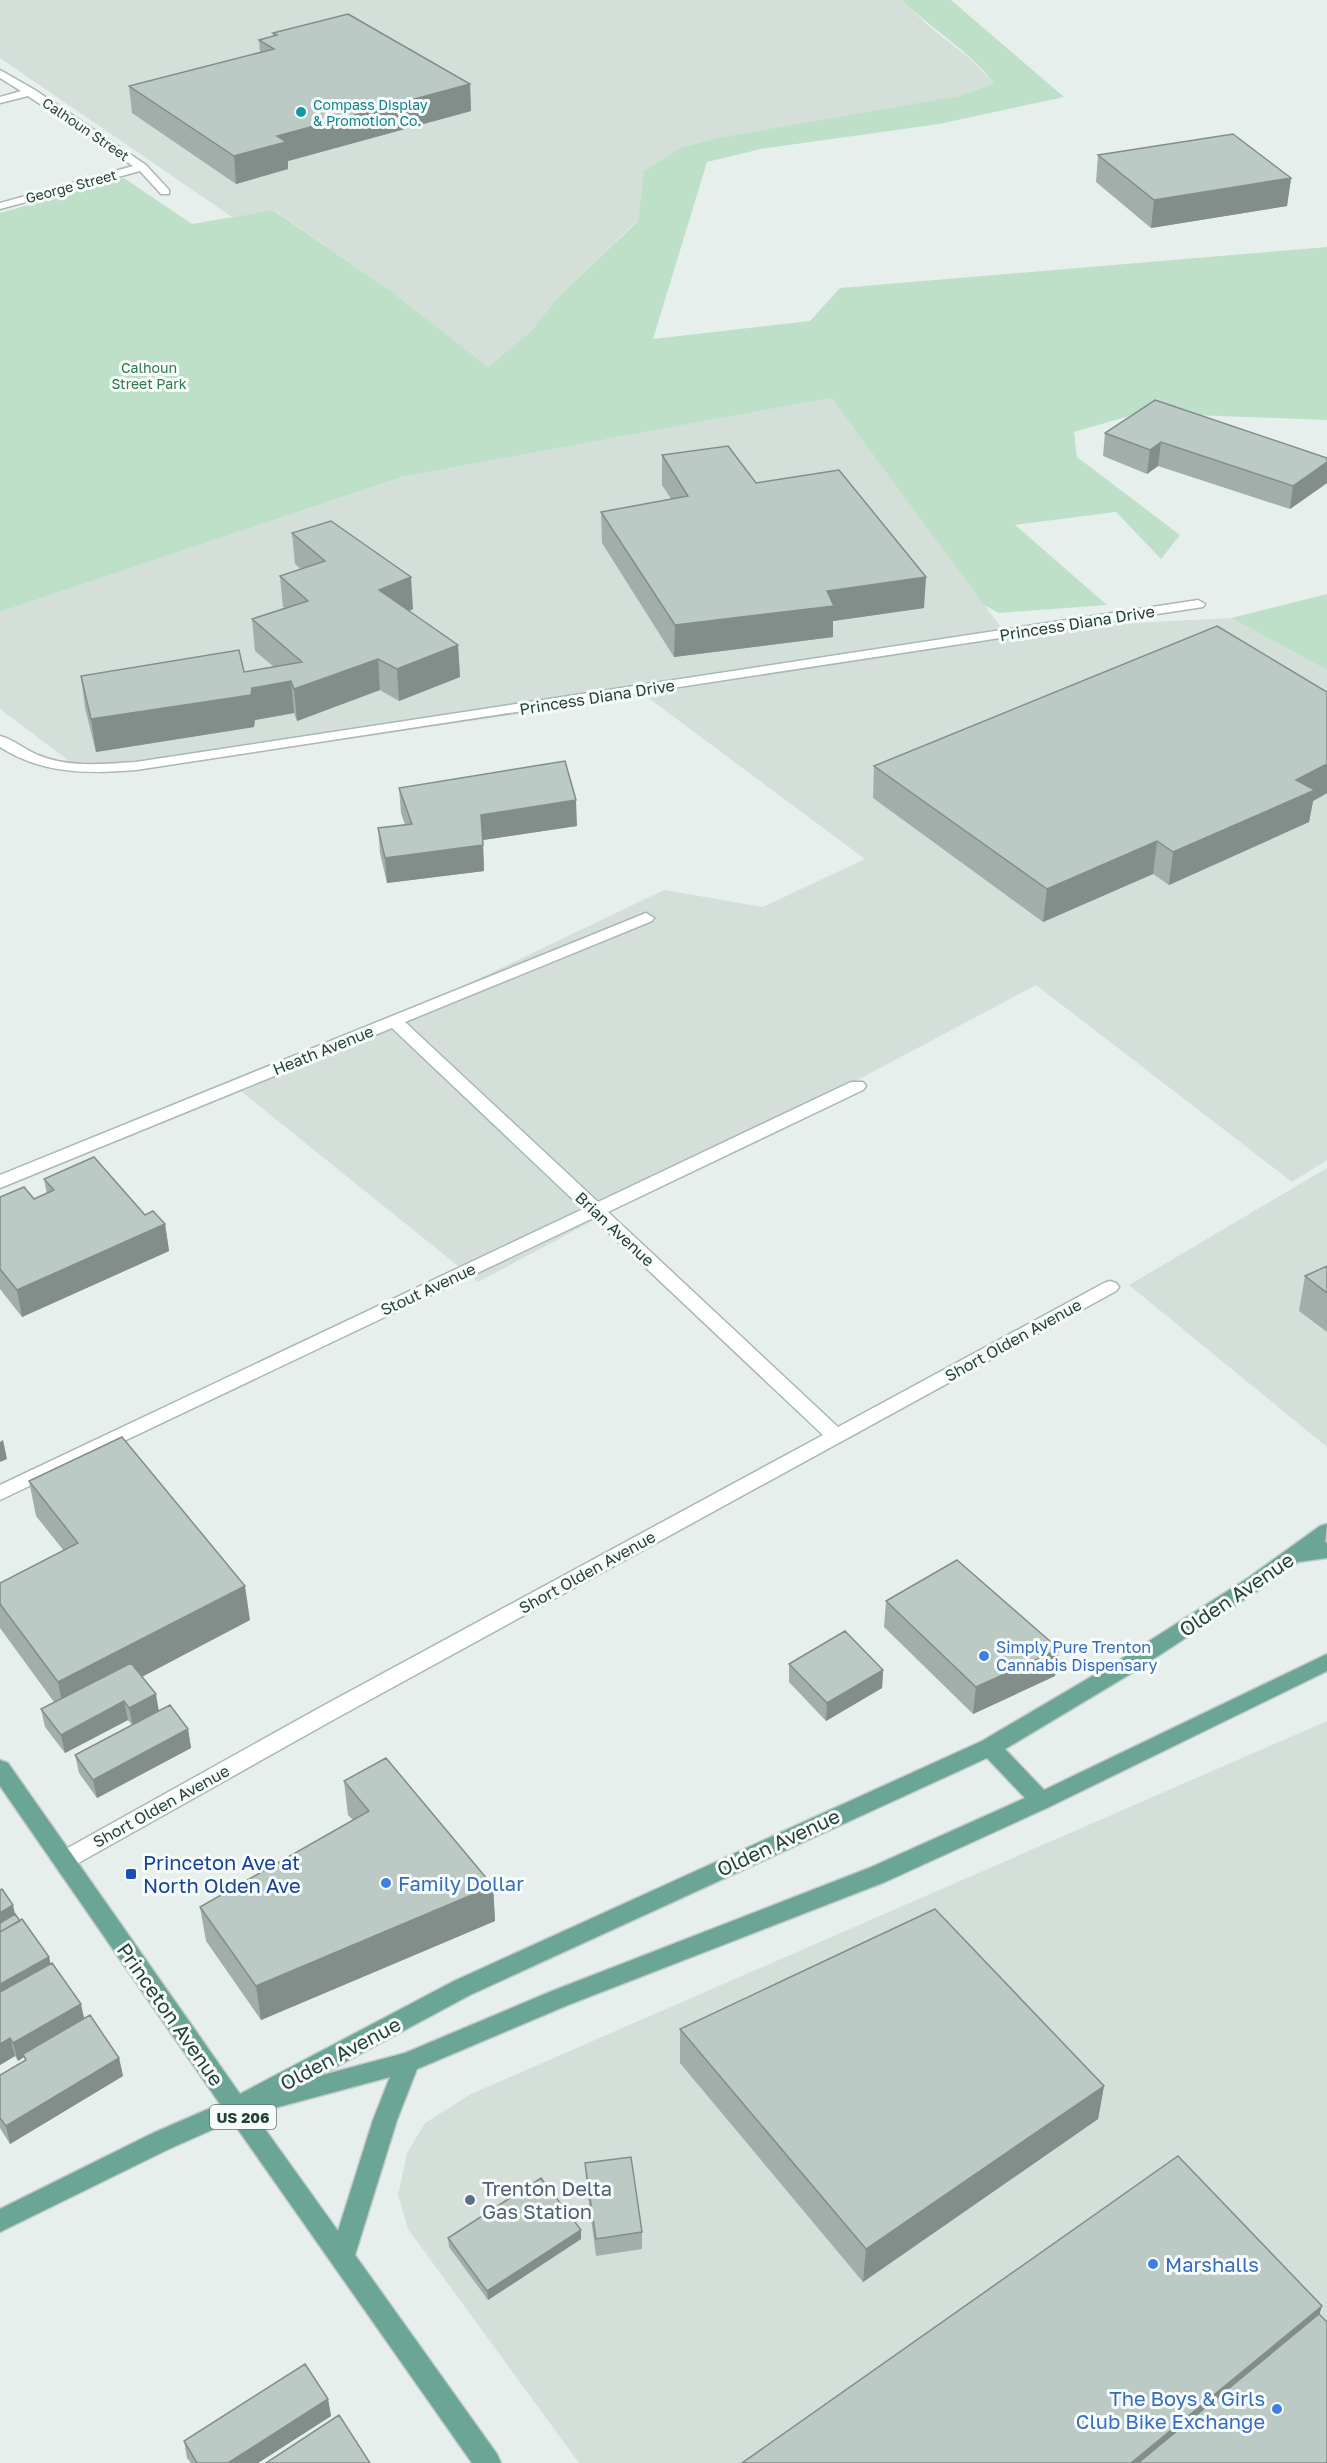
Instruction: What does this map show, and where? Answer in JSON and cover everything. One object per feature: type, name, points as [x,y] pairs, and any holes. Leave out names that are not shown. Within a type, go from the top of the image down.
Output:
[{"type":"main road","name":"Olden Avenue","points":[[236,2108],[462,1989],[806,1829],[990,1747],[1125,1667],[1255,1583],[1327,1531]]},
{"type":"main road","points":[[1293,1555],[1327,1550]]},
{"type":"main road","name":"Olden Avenue","points":[[236,2108],[408,2062],[560,1998],[877,1875],[1041,1801],[1327,1662]]},
{"type":"main road","points":[[990,1747],[1041,1801]]},
{"type":"main road","name":"Princeton Avenue","points":[[0,1769],[236,2108],[343,2255],[488,2463]]},
{"type":"main road","points":[[343,2255],[385,2120],[408,2062]]},
{"type":"main road","points":[[0,2221],[161,2141],[236,2108]]},
{"type":"street","name":"Calhoun Street","points":[[0,73],[142,167],[165,192]]},
{"type":"street","points":[[0,100],[31,92]]},
{"type":"street","name":"George Street","points":[[0,206],[142,167]]},
{"type":"street","name":"Princess Diana Drive","points":[[0,740],[37,762],[99,769],[136,765],[1198,604]]},
{"type":"street","name":"Heath Avenue","points":[[0,1182],[646,918]]},
{"type":"street","name":"Brian Avenue","points":[[394,1021],[836,1436]]},
{"type":"street","name":"Stout Avenue","points":[[0,1493],[857,1086]]},
{"type":"street","name":"Short Olden Avenue","points":[[65,1860],[1110,1287]]},
{"type":"shaded area","points":[[0,0],[901,0],[969,58],[994,83],[959,96],[644,172],[638,220],[557,298],[532,330],[488,367],[391,291],[274,210],[232,217],[0,58]]},
{"type":"shaded area","points":[[831,398],[1008,637],[1075,626],[1231,618],[1327,670],[1327,1160],[1292,1182],[1036,985],[478,1282],[242,1092],[664,890],[763,907],[865,859],[647,697],[85,773],[0,709],[0,612],[402,477]]},
{"type":"shaded area","points":[[1327,1168],[1327,1447],[1129,1285]]},
{"type":"shaded area","points":[[1327,1721],[1327,2463],[579,2463],[408,2229],[398,2195],[407,2153],[425,2123],[471,2094]]},
{"type":"green space","name":"Calhoun Street Park","points":[[901,0],[951,0],[1064,97],[939,124],[761,149],[707,162],[653,339],[810,321],[840,288],[1327,247],[1327,420],[1140,413],[1074,432],[1077,457],[1180,535],[1161,559],[1116,512],[1015,525],[1107,605],[999,613],[984,605],[831,398],[402,477],[0,612],[0,213],[124,178],[192,224],[273,210],[391,291],[488,367],[532,330],[557,298],[638,221],[644,171],[681,148],[718,138],[959,96],[994,83],[961,50]]},
{"type":"green space","points":[[1327,594],[1327,670],[1231,618]]},
{"type":"building","name":"Compass Display & Promotion Co.","points":[[348,14],[470,84],[277,136],[286,142],[234,156],[129,86],[274,49],[259,40],[277,35],[273,33]]},
{"type":"building","points":[[1233,134],[1291,178],[1154,200],[1098,155]]},
{"type":"building","points":[[1155,400],[1327,458],[1327,462],[1293,486],[1161,442],[1150,450],[1105,433]]},
{"type":"building","points":[[728,446],[756,483],[839,470],[926,577],[827,591],[834,606],[675,625],[601,512],[688,496],[662,455]]},
{"type":"building","points":[[331,521],[411,577],[379,590],[458,645],[397,669],[378,659],[294,689],[291,681],[252,688],[251,695],[91,719],[81,676],[239,650],[244,672],[302,662],[252,619],[308,601],[280,576],[325,561],[292,533]]},
{"type":"building","points":[[1217,626],[1327,692],[1327,764],[1296,780],[1315,790],[1173,852],[1157,841],[1047,889],[874,766]]},
{"type":"building","points":[[565,761],[576,800],[481,815],[483,845],[385,858],[378,828],[412,824],[399,788]]},
{"type":"building","points":[[94,1157],[145,1215],[153,1211],[165,1224],[17,1290],[0,1269],[0,1197],[24,1187],[34,1199],[54,1190],[44,1179]]},
{"type":"building","points":[[1327,1266],[1327,1293],[1305,1276]]},
{"type":"building","points":[[122,1437],[245,1586],[58,1682],[0,1604],[0,1583],[78,1543],[29,1481]]},
{"type":"building","points":[[957,1560],[1059,1649],[976,1687],[886,1601]]},
{"type":"building","points":[[845,1631],[883,1670],[827,1703],[789,1664]]},
{"type":"building","points":[[131,1663],[156,1694],[129,1708],[124,1701],[61,1735],[41,1709]]},
{"type":"building","points":[[170,1705],[188,1729],[93,1780],[75,1755]]},
{"type":"building","name":"Family Dollar","points":[[386,1758],[493,1886],[256,1986],[200,1907],[369,1811],[344,1781]]},
{"type":"building","points":[[2,1889],[13,1905],[0,1913],[0,1890]]},
{"type":"building","points":[[935,1909],[1104,2086],[866,2249],[680,2029]]},
{"type":"building","points":[[15,1914],[20,1921],[0,1932],[0,1923]]},
{"type":"building","points":[[22,1919],[49,1957],[0,1984],[0,1932]]},
{"type":"building","points":[[52,1963],[81,2004],[13,2043],[10,2038],[0,2044],[0,1992]]},
{"type":"building","points":[[90,2015],[119,2058],[6,2126],[0,2118],[0,2075],[26,2060],[23,2054]]},
{"type":"building","name":"Marshalls","points":[[1178,2156],[1322,2306],[1131,2463],[742,2463]]},
{"type":"building","points":[[631,2157],[642,2232],[596,2239],[585,2163]]},
{"type":"building","points":[[541,2178],[581,2230],[487,2291],[448,2238]]},
{"type":"building","name":"The Boys & Girls Club Bike Exchange","points":[[1319,2314],[1327,2322],[1326,2463],[1138,2463]]},
{"type":"building","points":[[305,2364],[328,2399],[228,2463],[197,2463],[184,2441]]},
{"type":"building","points":[[339,2415],[370,2463],[266,2463]]},
{"type":"place","name":"Compass Display & Promotion Co.","points":[[301,112]]},
{"type":"place","name":"Simply Pure Trenton Cannabis Dispensary","points":[[984,1656]]},
{"type":"place","name":"Princeton Ave at North Olden Ave","points":[[131,1874]]},
{"type":"place","name":"Family Dollar","points":[[386,1883]]},
{"type":"place","name":"Trenton Delta Gas Station","points":[[470,2200]]},
{"type":"place","name":"Marshalls","points":[[1153,2264]]},
{"type":"place","name":"The Boys & Girls Club Bike Exchange","points":[[1277,2409]]}]
